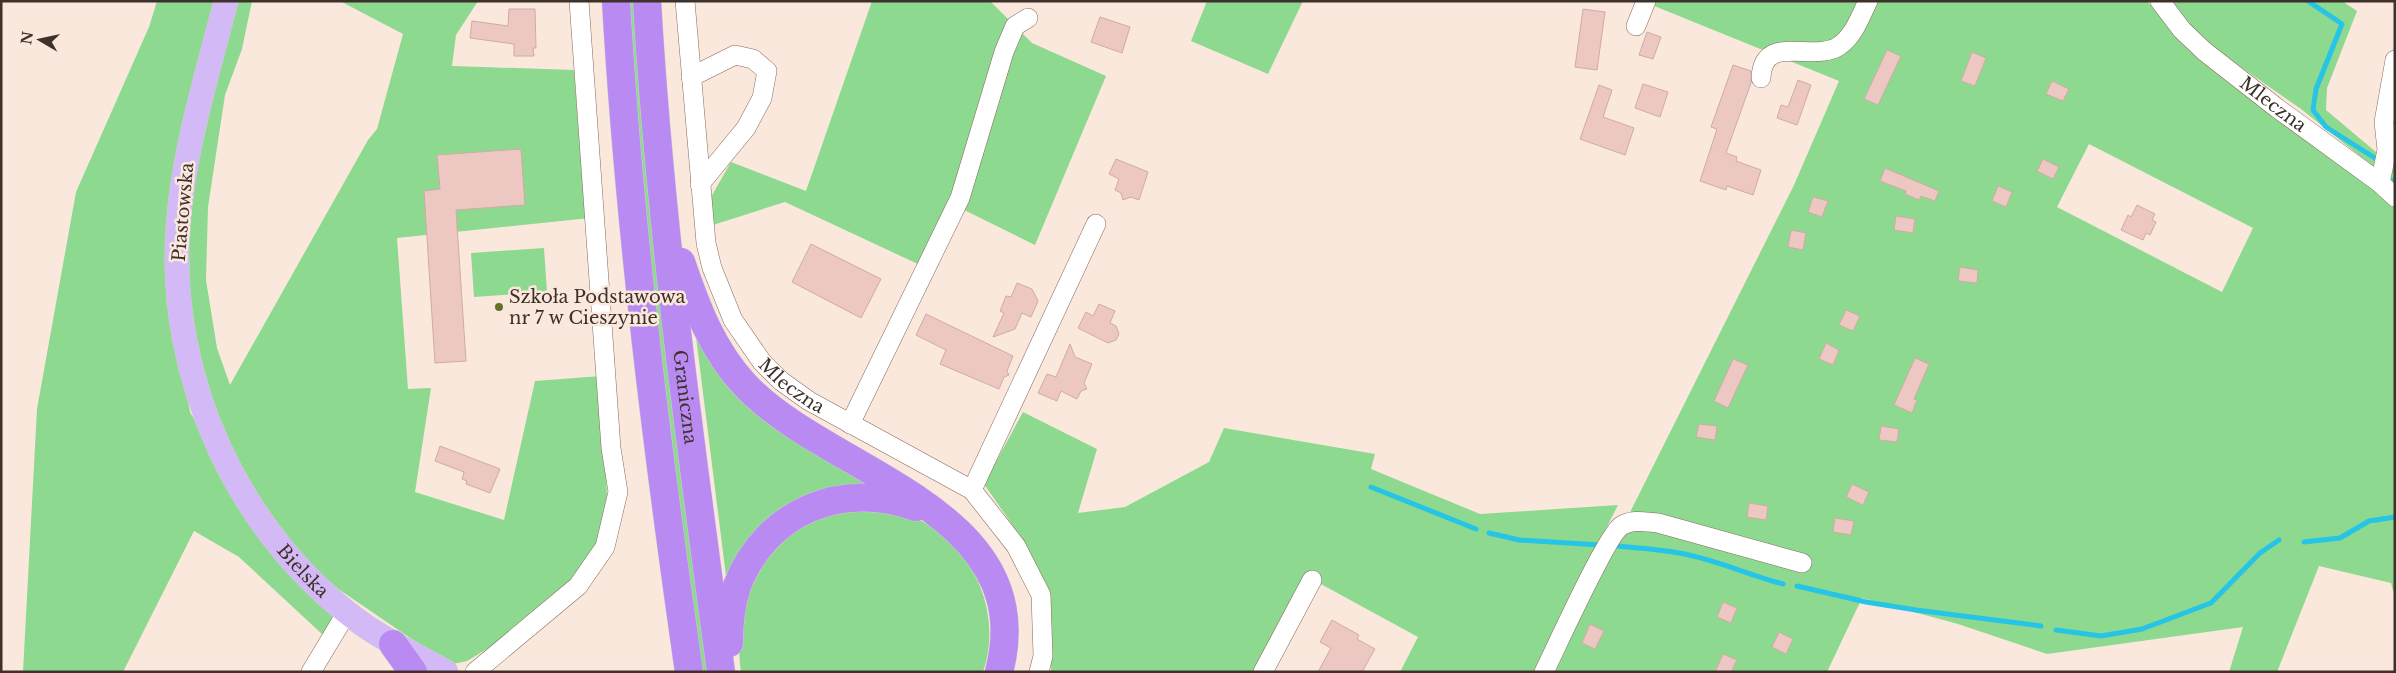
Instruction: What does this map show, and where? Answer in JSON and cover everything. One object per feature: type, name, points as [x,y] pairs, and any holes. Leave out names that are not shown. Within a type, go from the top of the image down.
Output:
[{"type":"highway","name":"Graniczna","points":[[616,1],[629,178],[652,410],[689,672]]},
{"type":"highway","name":"Graniczna","points":[[647,1],[663,206],[692,461],[721,672]]},
{"type":"highway","points":[[663,206],[696,309],[728,366],[746,386],[784,418],[888,480],[951,525],[962,534],[984,561],[997,590],[1004,627],[1005,642],[999,672]]},
{"type":"highway","points":[[728,672],[729,632],[737,588],[749,563],[764,540],[793,516],[825,502],[864,497],[883,498],[930,512],[951,525]]},
{"type":"highway","points":[[393,644],[413,672]]},
{"type":"main road","name":"Piastowska","points":[[208,423],[184,335],[178,285],[178,230],[184,175],[226,1]]},
{"type":"main road","name":"Bielska","points":[[208,423],[239,485],[269,532],[298,566],[346,612],[393,644],[446,672]]},
{"type":"street","points":[[475,672],[578,586],[605,547],[618,492],[611,448],[579,1]]},
{"type":"street","name":"Mleczna","points":[[685,1],[706,243],[712,268],[732,320],[762,362],[781,381],[809,401],[972,490],[1016,546],[1041,595],[1043,656],[1038,672]]},
{"type":"street","points":[[1636,26],[1646,1]]},
{"type":"street","points":[[1761,78],[1761,67],[1766,59],[1776,52],[1828,51],[1838,47],[1856,27],[1868,1]]},
{"type":"street","name":"Mleczna","points":[[2160,1],[2182,30],[2204,51],[2277,108],[2380,183],[2395,197]]},
{"type":"street","points":[[850,424],[960,198],[1004,52],[1015,26],[1028,18]]},
{"type":"street","points":[[691,77],[735,55],[753,59],[767,71],[762,98],[746,128],[700,184]]},
{"type":"street","points":[[2380,183],[2387,150],[2384,122],[2395,60]]},
{"type":"street","points":[[972,490],[1096,224]]},
{"type":"street","points":[[1544,672],[1602,555],[1619,527],[1634,521],[1658,523],[1802,563]]},
{"type":"street","points":[[1263,672],[1312,580]]},
{"type":"street","points":[[312,672],[346,612]]},
{"type":"green space","points":[[157,1],[215,1],[167,277],[190,412],[271,552],[333,616],[323,635],[239,557],[194,531],[123,672],[23,672],[37,409],[76,192],[149,27]]},
{"type":"green space","points":[[236,1],[252,1],[242,49],[225,95],[208,207],[206,280],[217,348],[230,385],[368,140],[377,129],[403,34],[340,1],[478,1],[456,35],[452,66],[574,70],[579,137],[590,218],[397,238],[408,389],[431,388],[415,492],[504,520],[535,381],[601,376],[607,496],[597,543],[570,582],[502,640],[467,661],[453,664],[441,659],[328,582],[302,555],[256,497],[215,413],[197,353],[187,275],[188,229],[196,170]]},
{"type":"green space","points":[[627,1],[636,1],[710,672],[700,672],[661,387]]},
{"type":"green space","points":[[872,1],[990,1],[1032,43],[1106,76],[1035,245],[962,209],[935,272],[785,202],[713,225],[711,197],[731,162],[806,191]]},
{"type":"green space","points":[[1207,1],[1303,1],[1268,74],[1191,41]]},
{"type":"green space","points":[[1642,1],[2147,1],[2196,56],[2395,205],[2395,598],[2391,583],[2319,566],[2277,672],[2229,672],[2243,627],[2047,654],[1958,624],[1862,598],[1827,672],[1550,672],[1794,185],[1839,81]],"holes":[[[2089,144],[2253,228],[2222,292],[2057,207]]]},
{"type":"green space","points":[[2169,1],[2342,1],[2357,11],[2327,88],[2326,110],[2395,168],[2395,184],[2301,109],[2195,35]]},
{"type":"green space","points":[[544,248],[547,292],[474,297],[471,253]]},
{"type":"green space","points":[[698,335],[883,487],[861,487],[729,576],[726,576],[696,337]]},
{"type":"green space","points":[[1023,412],[1097,449],[1078,513],[1125,507],[1209,462],[1224,428],[1375,454],[1371,469],[1480,514],[1618,505],[1533,672],[1400,672],[1418,637],[1319,583],[1273,672],[1051,672],[1050,594],[1018,533],[984,484]]},
{"type":"green space","points":[[845,509],[879,510],[905,514],[934,528],[952,543],[967,561],[978,581],[986,603],[989,626],[988,649],[983,672],[741,672],[739,654],[742,616],[746,598],[762,563],[772,548],[792,530],[829,513]]},
{"type":"building","points":[[509,9],[535,9],[536,48],[533,48],[534,56],[514,56],[514,44],[470,38],[472,21],[508,26]]},
{"type":"building","points":[[1583,9],[1605,12],[1597,70],[1575,67]]},
{"type":"building","points":[[1100,17],[1130,27],[1122,53],[1091,42]]},
{"type":"building","points":[[1647,32],[1661,37],[1653,59],[1639,55]]},
{"type":"building","points":[[1887,50],[1901,56],[1878,105],[1864,99]]},
{"type":"building","points":[[1972,52],[1986,58],[1975,86],[1961,81]]},
{"type":"building","points":[[1733,65],[1751,71],[1751,83],[1726,153],[1737,157],[1736,161],[1761,170],[1753,195],[1727,186],[1726,190],[1700,181],[1717,129],[1711,127]]},
{"type":"building","points":[[1798,80],[1811,85],[1797,125],[1777,118],[1781,105],[1788,107]]},
{"type":"building","points":[[2052,81],[2069,89],[2063,101],[2046,94]]},
{"type":"building","points":[[1643,84],[1668,92],[1660,117],[1635,108]]},
{"type":"building","points":[[1599,85],[1612,90],[1603,117],[1634,128],[1625,155],[1580,139]]},
{"type":"building","points":[[521,149],[525,205],[456,210],[466,361],[435,363],[424,191],[440,189],[437,155]]},
{"type":"building","points":[[1116,159],[1148,172],[1139,200],[1131,197],[1123,200],[1121,193],[1115,190],[1119,179],[1109,174]]},
{"type":"building","points":[[2043,159],[2059,167],[2053,179],[2037,171]]},
{"type":"building","points":[[1885,168],[1939,191],[1935,201],[1921,196],[1919,200],[1905,194],[1906,191],[1880,181]]},
{"type":"building","points":[[1998,186],[2012,192],[2006,207],[1992,201]]},
{"type":"building","points":[[1813,197],[1828,201],[1822,217],[1808,212]]},
{"type":"building","points":[[2137,205],[2155,214],[2152,220],[2156,222],[2150,235],[2146,233],[2143,240],[2121,230],[2128,215],[2131,217]]},
{"type":"building","points":[[1896,216],[1915,219],[1913,233],[1894,230]]},
{"type":"building","points":[[1791,230],[1806,233],[1803,250],[1788,247]]},
{"type":"building","points":[[811,244],[881,279],[861,318],[792,282]]},
{"type":"building","points":[[1960,267],[1978,270],[1977,283],[1958,281]]},
{"type":"building","points":[[1017,283],[1032,289],[1038,301],[1031,317],[1022,313],[1015,329],[993,337],[1004,313],[1000,311],[1006,296],[1011,297]]},
{"type":"building","points":[[1099,304],[1115,311],[1110,323],[1116,326],[1119,334],[1116,340],[1108,343],[1078,328],[1086,312],[1093,316]]},
{"type":"building","points":[[1846,310],[1860,316],[1853,331],[1839,325]]},
{"type":"building","points":[[926,314],[1013,356],[1007,371],[1009,375],[1004,377],[999,389],[940,364],[946,350],[916,335]]},
{"type":"building","points":[[1826,343],[1839,350],[1833,365],[1819,359]]},
{"type":"building","points":[[1070,344],[1075,357],[1092,364],[1084,383],[1087,389],[1081,391],[1077,399],[1061,391],[1057,401],[1038,393],[1047,374],[1056,377]]},
{"type":"building","points":[[1915,358],[1929,364],[1914,399],[1917,400],[1912,413],[1894,405]]},
{"type":"building","points":[[1733,359],[1748,365],[1728,408],[1714,401]]},
{"type":"building","points":[[1699,424],[1717,426],[1715,440],[1696,437]]},
{"type":"building","points":[[1881,426],[1899,429],[1897,442],[1879,440]]},
{"type":"building","points":[[440,446],[500,469],[490,493],[466,484],[467,481],[462,479],[464,472],[435,461]]},
{"type":"building","points":[[1852,484],[1869,492],[1863,505],[1846,497]]},
{"type":"building","points":[[1749,503],[1768,506],[1766,520],[1747,517]]},
{"type":"building","points":[[1835,518],[1854,521],[1851,535],[1833,532]]},
{"type":"building","points":[[1723,602],[1737,608],[1731,623],[1717,617]]},
{"type":"building","points":[[1332,620],[1359,635],[1357,639],[1375,649],[1362,672],[1318,672],[1331,648],[1320,642]]},
{"type":"building","points":[[1590,624],[1604,631],[1595,649],[1582,643]]},
{"type":"building","points":[[1779,632],[1793,639],[1786,654],[1772,647]]},
{"type":"building","points":[[1723,654],[1737,660],[1731,672],[1715,672]]},
{"type":"waterway","points":[[2308,1],[2342,24],[2316,89],[2313,110],[2326,127],[2378,160]]},
{"type":"waterway","points":[[1371,487],[1476,529]]},
{"type":"waterway","points":[[2304,542],[2340,538],[2369,521],[2395,517]]},
{"type":"waterway","points":[[1489,533],[1519,540],[1600,545]]},
{"type":"waterway","points":[[2056,630],[2101,636],[2142,629],[2211,603],[2260,553],[2279,540]]},
{"type":"waterway","points":[[1617,546],[1663,550],[1692,556],[1783,584]]},
{"type":"waterway","points":[[1797,586],[1866,602],[2041,626]]},
{"type":"place","name":"Szkoła Podstawowa nr 7 w Cieszynie","points":[[499,307]]}]
